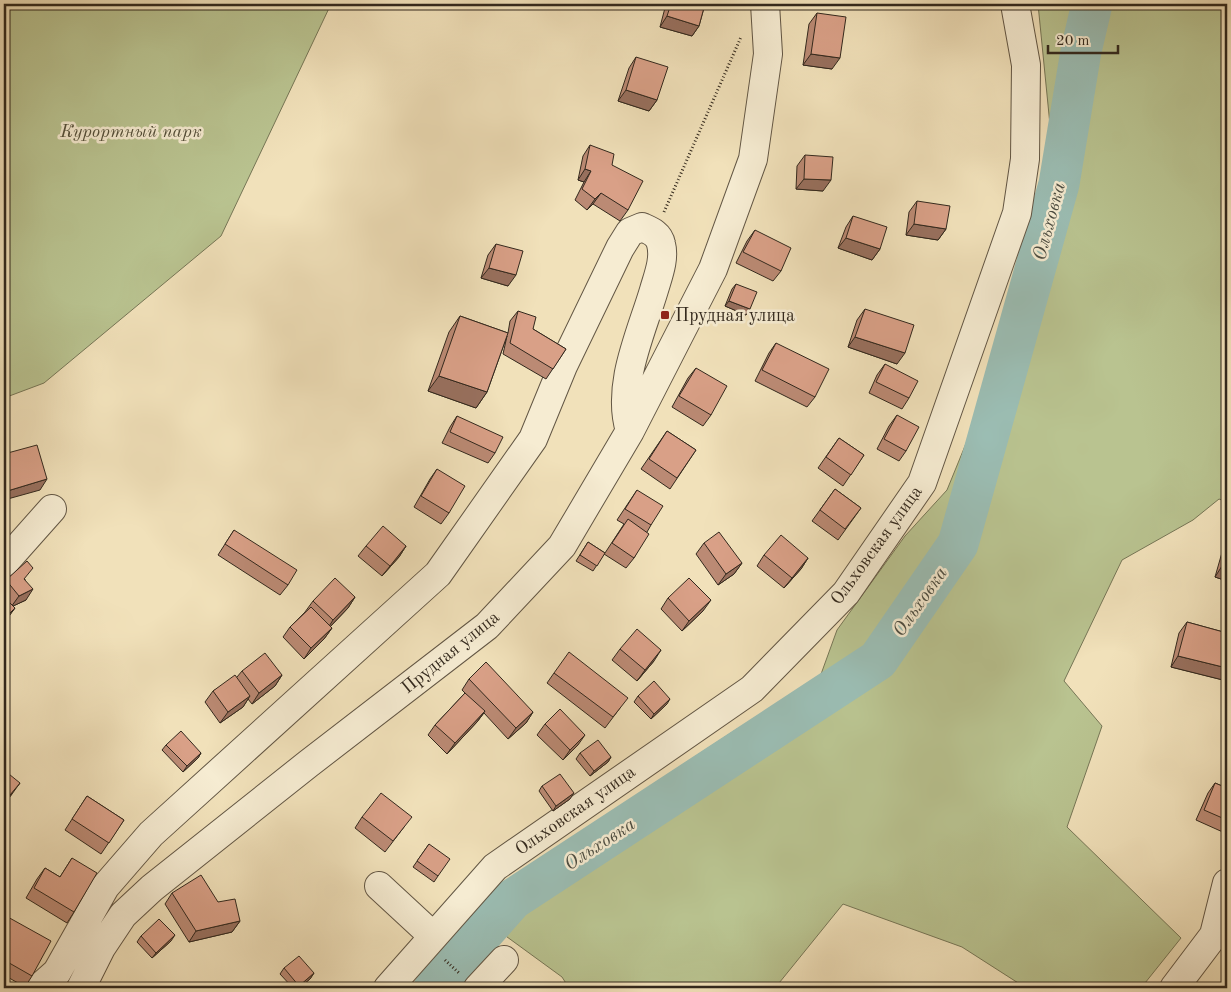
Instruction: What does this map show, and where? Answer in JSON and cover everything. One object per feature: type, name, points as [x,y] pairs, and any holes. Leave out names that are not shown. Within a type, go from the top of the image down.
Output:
[{"type":"street","name":"Прудная улица","points":[[81,988],[101,948],[123,915],[152,888],[308,764],[487,626],[562,546],[630,431],[713,269],[753,159],[768,54],[765,4]]},
{"type":"street","name":"Ольховская улица","points":[[388,988],[495,867],[752,689],[846,593],[922,483],[1017,213],[1026,159],[1026,65],[1015,4]]},
{"type":"street","points":[[39,988],[57,972],[105,887],[151,834],[438,574],[533,439],[563,366],[630,232],[642,227],[655,233],[661,244],[661,268],[625,393],[625,416],[630,431]]},
{"type":"street","points":[[4,563],[52,510]]},
{"type":"street","points":[[1174,988],[1220,937],[1227,884]]},
{"type":"street","points":[[378,886],[430,940]]},
{"type":"street","points":[[470,982],[504,960]]},
{"type":"path","points":[[655,233],[742,35]]},
{"type":"path","points":[[430,940],[470,982]]},
{"type":"green space","name":"Курортный парк","points":[[4,4],[331,4],[221,236],[44,383],[4,398]]},
{"type":"green space","points":[[1038,4],[1227,4],[1227,502],[1219,499],[1193,520],[1122,560],[1064,681],[1102,726],[1067,827],[1181,938],[1141,988],[1026,988],[962,947],[843,904],[775,988],[569,988],[562,977],[503,934],[484,910],[514,882],[623,804],[737,729],[816,688],[837,630],[905,536],[947,490],[976,419],[1007,404],[1074,160],[1051,135]]},
{"type":"building","points":[[671,4],[705,4],[699,26],[667,16]]},
{"type":"building","points":[[817,13],[846,17],[840,58],[811,54]]},
{"type":"building","points":[[636,57],[668,67],[657,100],[626,90]]},
{"type":"building","points":[[590,145],[614,154],[612,165],[643,181],[628,210],[601,193],[595,199],[582,189],[591,171],[585,169]]},
{"type":"building","points":[[805,155],[833,157],[831,180],[804,179]]},
{"type":"building","points":[[917,201],[950,206],[946,229],[914,224]]},
{"type":"building","points":[[853,216],[887,227],[880,249],[846,238]]},
{"type":"building","points":[[755,230],[791,248],[781,271],[743,252]]},
{"type":"building","points":[[496,244],[523,251],[516,275],[489,268]]},
{"type":"building","points":[[736,284],[757,292],[750,309],[729,301]]},
{"type":"building","points":[[865,309],[914,325],[905,353],[855,337]]},
{"type":"building","points":[[518,311],[536,317],[533,329],[566,349],[553,369],[510,343]]},
{"type":"building","points":[[460,316],[508,333],[487,392],[439,376]]},
{"type":"building","points":[[776,343],[829,369],[815,397],[762,370]]},
{"type":"building","points":[[885,364],[918,381],[909,398],[876,382]]},
{"type":"building","points":[[696,368],[727,386],[711,415],[679,396]]},
{"type":"building","points":[[897,415],[919,427],[906,451],[884,439]]},
{"type":"building","points":[[457,416],[503,437],[495,453],[450,432]]},
{"type":"building","points":[[667,431],[696,450],[677,478],[649,459]]},
{"type":"building","points":[[839,438],[864,455],[851,475],[826,457]]},
{"type":"building","points":[[37,445],[47,479],[4,492],[4,454]]},
{"type":"building","points":[[437,469],[465,486],[449,513],[421,496]]},
{"type":"building","points":[[835,489],[861,508],[845,529],[820,510]]},
{"type":"building","points":[[637,490],[663,506],[651,525],[625,509]]},
{"type":"building","points":[[628,519],[649,534],[634,558],[612,543]]},
{"type":"building","points":[[383,526],[406,546],[390,566],[366,546]]},
{"type":"building","points":[[234,530],[297,570],[288,585],[225,544]]},
{"type":"building","points":[[719,532],[742,563],[726,574],[704,543]]},
{"type":"building","points":[[781,535],[808,558],[792,578],[764,555]]},
{"type":"building","points":[[588,542],[605,553],[597,566],[580,555]]},
{"type":"building","points":[[1227,550],[1227,568],[1222,566]]},
{"type":"building","points":[[27,561],[33,568],[24,579],[33,589],[19,596],[6,580]]},
{"type":"building","points":[[335,578],[355,597],[333,620],[313,601]]},
{"type":"building","points":[[689,578],[711,600],[689,621],[668,598]]},
{"type":"building","points":[[4,597],[15,608],[4,619]]},
{"type":"building","points":[[311,607],[332,628],[311,648],[290,627]]},
{"type":"building","points":[[1187,622],[1227,633],[1227,668],[1178,656]]},
{"type":"building","points":[[637,629],[661,650],[645,670],[620,649]]},
{"type":"building","points":[[569,652],[628,698],[613,717],[554,673]]},
{"type":"building","points":[[265,653],[282,675],[259,693],[242,671]]},
{"type":"building","points":[[486,662],[533,712],[516,728],[469,679]]},
{"type":"building","points":[[235,675],[250,696],[228,712],[213,691]]},
{"type":"building","points":[[654,681],[670,699],[654,714],[638,696]]},
{"type":"building","points":[[465,693],[485,711],[455,743],[435,725]]},
{"type":"building","points":[[560,709],[585,735],[570,750],[545,724]]},
{"type":"building","points":[[181,731],[201,753],[187,766],[166,745]]},
{"type":"building","points":[[598,740],[611,757],[594,771],[580,753]]},
{"type":"building","points":[[4,770],[20,783],[10,795],[4,790]]},
{"type":"building","points":[[560,774],[574,793],[556,806],[542,786]]},
{"type":"building","points":[[1215,783],[1227,788],[1227,820],[1204,810]]},
{"type":"building","points":[[381,793],[412,817],[393,841],[362,817]]},
{"type":"building","points":[[87,796],[124,820],[109,843],[72,819]]},
{"type":"building","points":[[429,844],[450,859],[438,876],[417,861]]},
{"type":"building","points":[[72,858],[97,873],[74,912],[34,888],[45,868],[60,877]]},
{"type":"building","points":[[201,875],[218,902],[235,899],[240,921],[196,931],[172,893]]},
{"type":"building","points":[[6,916],[51,941],[32,976],[4,960],[4,921]]},
{"type":"building","points":[[159,919],[175,935],[156,953],[141,936]]},
{"type":"building","points":[[299,956],[314,973],[299,986],[284,968]]},
{"type":"building","points":[[561,982],[566,988],[553,988]]},
{"type":"building","points":[[956,984],[961,988],[952,988]]},
{"type":"waterway","name":"Ольховка","points":[[434,988],[513,899],[878,660],[958,544],[1059,184],[1081,51],[1092,4]]},
{"type":"place","name":"Прудная улица","points":[[665,315]]}]
